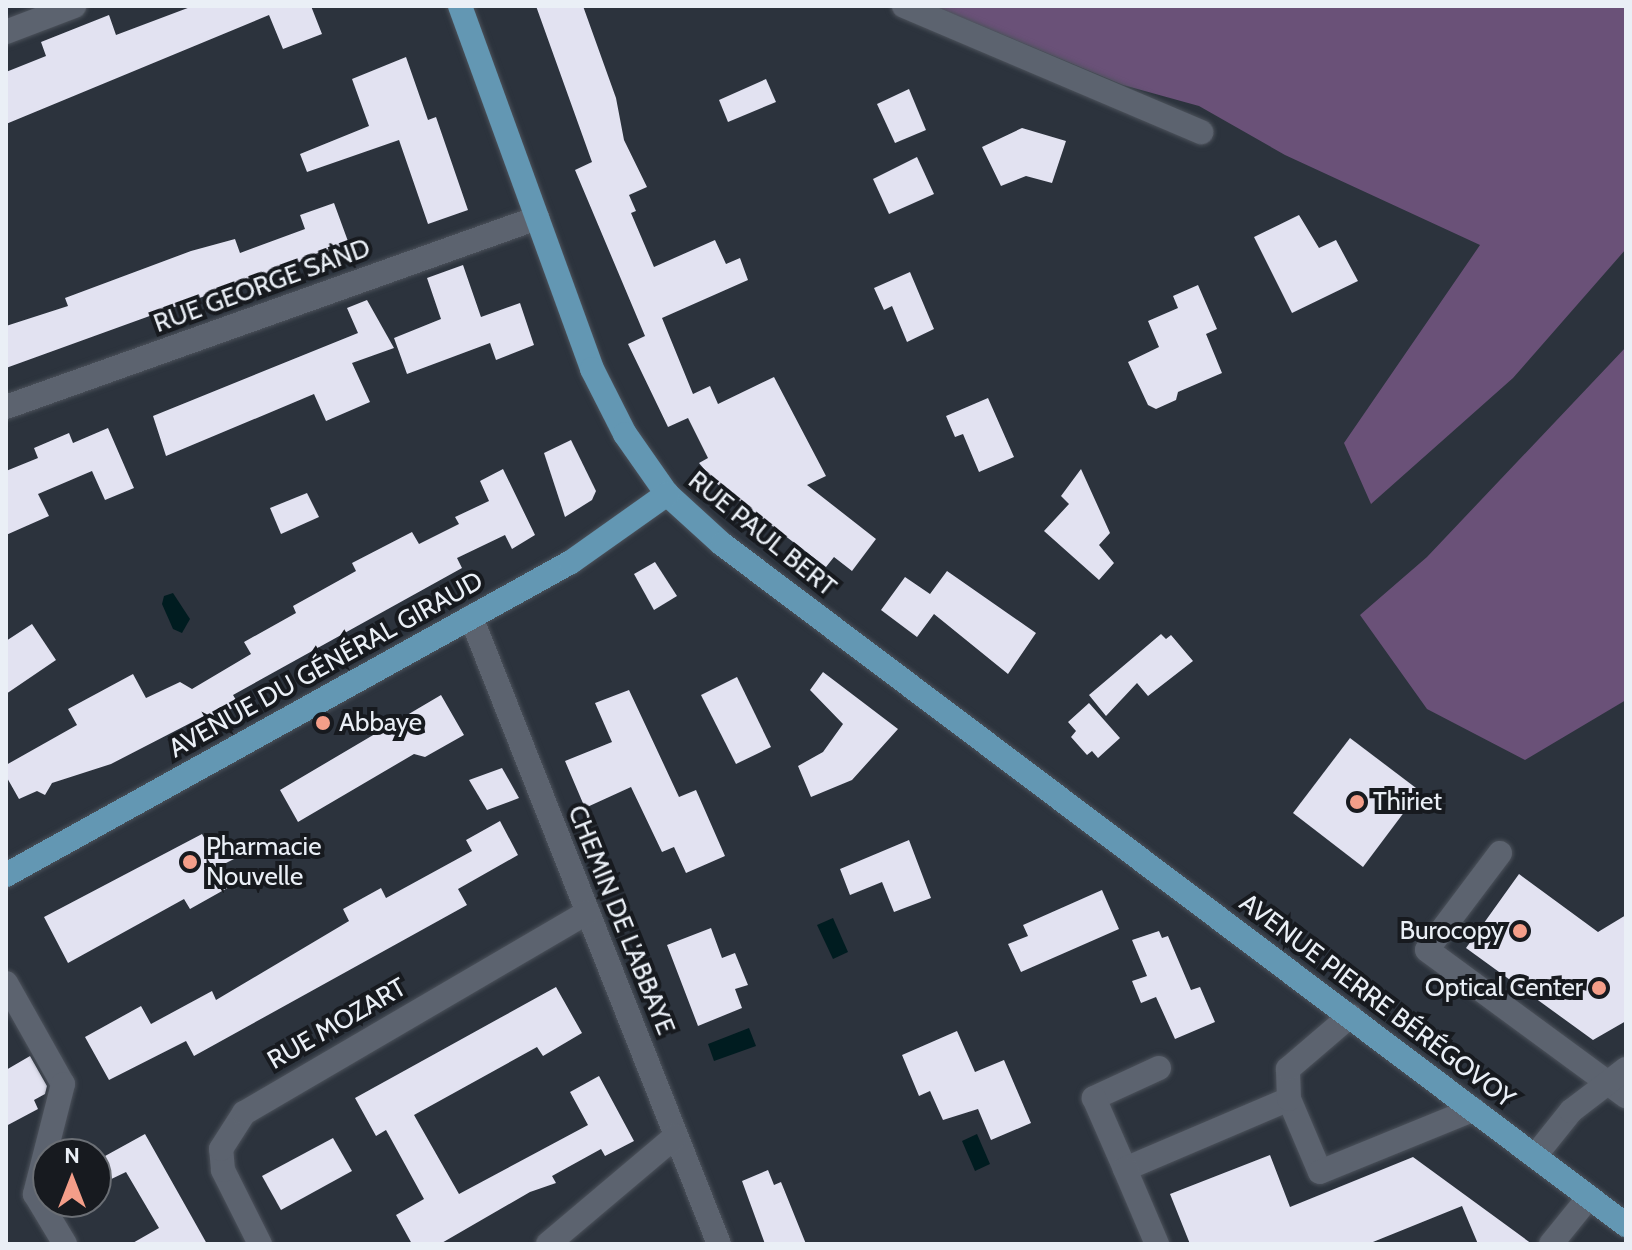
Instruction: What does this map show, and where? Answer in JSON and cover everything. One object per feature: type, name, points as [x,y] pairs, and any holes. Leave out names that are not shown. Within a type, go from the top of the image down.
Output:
[{"type":"main road","name":"RUE PAUL BERT","points":[[460,6],[592,369],[625,434],[667,494],[722,544],[1094,823]]},
{"type":"main road","name":"AVENUE DU GÉNÉRAL GIRAUD","points":[[6,875],[613,537],[667,494]]},
{"type":"main road","name":"AVENUE PIERRE BÉRÉGOVOY","points":[[1094,823],[1626,1225]]},
{"type":"street","points":[[6,32],[74,6]]},
{"type":"street","points":[[904,6],[1201,132]]},
{"type":"street","name":"RUE GEORGE SAND","points":[[6,407],[537,218]]},
{"type":"street","name":"CHEMIN DE L'ABBAYE","points":[[471,617],[719,1244]]},
{"type":"street","points":[[1500,853],[1427,950],[1620,1082],[1571,1111],[1535,1156]]},
{"type":"street","name":"RUE MOZART","points":[[260,1244],[223,1170],[221,1149],[244,1113],[588,912]]},
{"type":"street","points":[[6,983],[63,1084],[35,1194],[65,1244]]},
{"type":"street","points":[[1350,1016],[1288,1069],[1289,1099],[1320,1172],[1474,1109]]},
{"type":"street","points":[[1157,1244],[1094,1098],[1159,1068]]},
{"type":"street","points":[[1125,1169],[1289,1099]]},
{"type":"street","points":[[548,1244],[676,1136]]},
{"type":"street","points":[[1551,1244],[1589,1197]]},
{"type":"shaded area","points":[[934,6],[1626,6],[1626,249],[1513,378],[1371,504],[1344,443],[1480,245],[1285,155],[1199,106],[1123,85]]},
{"type":"shaded area","points":[[1626,347],[1626,700],[1525,760],[1427,709],[1360,615],[1427,557]]},
{"type":"shaded area","points":[[173,593],[190,619],[182,633],[173,629],[162,604],[164,596]]},
{"type":"shaded area","points":[[833,918],[848,952],[833,959],[817,925]]},
{"type":"shaded area","points":[[749,1028],[756,1046],[714,1061],[708,1044]]},
{"type":"shaded area","points":[[977,1134],[990,1164],[975,1171],[962,1141]]},
{"type":"building","points":[[193,6],[311,6],[322,34],[283,49],[269,15],[6,124],[6,72],[46,56],[41,42],[109,15],[116,35]]},
{"type":"building","points":[[536,6],[583,6],[616,98],[624,140],[647,187],[629,195],[636,211],[631,213],[654,267],[715,240],[726,264],[740,258],[748,280],[662,318],[693,394],[710,386],[718,404],[774,377],[826,476],[807,485],[876,539],[852,571],[834,557],[826,567],[716,483],[699,463],[708,458],[688,418],[668,427],[628,344],[645,336],[575,170],[592,162]]},
{"type":"building","points":[[406,57],[428,120],[436,117],[468,210],[428,224],[399,140],[307,172],[300,154],[369,126],[352,79]]},
{"type":"building","points":[[766,79],[776,102],[728,122],[719,100]]},
{"type":"building","points":[[909,89],[926,130],[895,143],[877,104]]},
{"type":"building","points":[[1022,128],[1066,141],[1052,183],[1026,176],[1001,186],[982,147]]},
{"type":"building","points":[[917,157],[934,194],[889,214],[873,179]]},
{"type":"building","points":[[334,203],[349,244],[6,368],[6,326],[68,306],[65,298],[191,251],[235,239],[240,253],[305,229],[300,215]]},
{"type":"building","points":[[1299,215],[1319,248],[1336,240],[1358,281],[1292,313],[1254,237]]},
{"type":"building","points":[[463,265],[481,317],[520,303],[534,345],[496,360],[490,343],[407,374],[394,338],[441,319],[427,278]]},
{"type":"building","points":[[910,272],[934,329],[907,342],[892,306],[884,310],[874,288]]},
{"type":"building","points":[[1198,285],[1217,329],[1206,334],[1222,373],[1178,392],[1176,400],[1156,409],[1148,405],[1128,362],[1159,347],[1148,321],[1178,308],[1173,296]]},
{"type":"building","points":[[367,300],[394,348],[352,363],[370,402],[326,421],[314,394],[166,456],[153,416],[358,333],[347,308]]},
{"type":"building","points":[[988,398],[1014,457],[979,472],[963,434],[955,437],[946,416]]},
{"type":"building","points":[[108,428],[134,488],[105,500],[92,471],[38,494],[49,516],[6,535],[6,471],[38,458],[34,448],[69,433],[73,443]]},
{"type":"building","points":[[571,440],[596,491],[592,500],[565,517],[544,453]]},
{"type":"building","points":[[503,469],[535,535],[512,549],[505,535],[457,558],[462,568],[233,695],[239,705],[208,720],[206,715],[111,764],[52,783],[45,795],[37,791],[19,799],[6,776],[6,765],[77,725],[68,709],[133,674],[146,698],[180,682],[192,689],[251,654],[244,642],[296,613],[293,606],[356,571],[352,563],[412,532],[419,544],[459,524],[455,517],[489,501],[480,481]]},
{"type":"building","points":[[1081,469],[1110,533],[1099,545],[1114,563],[1099,580],[1044,531],[1069,504],[1061,496]]},
{"type":"building","points":[[307,493],[319,517],[281,534],[270,508]]},
{"type":"building","points":[[655,562],[677,596],[654,610],[634,574]]},
{"type":"building","points":[[947,571],[1036,633],[1008,674],[934,614],[917,637],[881,610],[905,577],[930,594]]},
{"type":"building","points":[[32,624],[56,660],[6,694],[6,641]]},
{"type":"building","points":[[1161,634],[1166,639],[1171,635],[1193,661],[1148,696],[1137,683],[1106,716],[1089,695]]},
{"type":"building","points":[[823,672],[898,729],[852,780],[811,797],[798,766],[823,752],[843,724],[810,690]]},
{"type":"building","points":[[737,677],[771,747],[736,764],[701,695]]},
{"type":"building","points":[[629,690],[679,797],[696,790],[725,856],[686,873],[674,847],[662,852],[631,787],[585,808],[565,761],[612,742],[595,703]]},
{"type":"building","points":[[441,695],[464,735],[425,757],[414,754],[298,822],[280,790]]},
{"type":"building","points":[[1089,703],[1120,738],[1098,758],[1092,751],[1087,755],[1071,737],[1076,731],[1068,722]]},
{"type":"building","name":"Thiriet","points":[[1350,738],[1420,791],[1363,867],[1293,813]]},
{"type":"building","points":[[502,768],[519,798],[487,810],[469,780]]},
{"type":"building","points":[[500,821],[518,855],[458,889],[467,905],[194,1056],[186,1041],[109,1080],[85,1037],[141,1006],[151,1024],[212,991],[216,1000],[349,921],[343,909],[381,888],[386,898],[472,851],[466,840]]},
{"type":"building","points":[[202,834],[209,846],[222,838],[234,859],[220,866],[231,886],[190,909],[184,899],[68,963],[44,917]]},
{"type":"building","points":[[909,840],[931,898],[894,912],[882,882],[850,895],[840,869]]},
{"type":"building","points":[[1519,874],[1598,932],[1626,915],[1626,1021],[1593,1040],[1466,948]]},
{"type":"building","points":[[1102,890],[1119,929],[1021,972],[1008,944],[1028,936],[1023,925]]},
{"type":"building","points":[[711,928],[722,958],[735,953],[748,985],[735,989],[742,1008],[698,1026],[667,945]]},
{"type":"building","points":[[1159,931],[1162,938],[1168,936],[1191,990],[1200,987],[1215,1022],[1175,1039],[1156,997],[1141,1003],[1132,981],[1147,976],[1132,940]]},
{"type":"building","points":[[556,987],[582,1033],[543,1056],[537,1047],[414,1115],[459,1194],[588,1125],[570,1092],[599,1076],[634,1141],[605,1156],[601,1149],[552,1176],[556,1183],[530,1192],[440,1244],[412,1244],[396,1215],[424,1199],[386,1130],[376,1136],[355,1098]]},
{"type":"building","points":[[957,1031],[975,1072],[1004,1060],[1031,1123],[991,1140],[978,1109],[943,1120],[930,1091],[919,1096],[902,1055]]},
{"type":"building","points":[[30,1056],[47,1086],[45,1094],[34,1100],[38,1109],[6,1126],[6,1070]]},
{"type":"building","points":[[145,1134],[207,1244],[131,1244],[159,1228],[126,1172],[112,1179],[112,1152]]},
{"type":"building","points":[[333,1138],[352,1171],[281,1210],[262,1176]]},
{"type":"building","points":[[1270,1155],[1290,1207],[1413,1157],[1532,1244],[1478,1244],[1462,1206],[1368,1244],[1190,1244],[1170,1194]]},
{"type":"building","points":[[768,1170],[774,1185],[781,1182],[806,1244],[765,1244],[742,1181]]},
{"type":"place","name":"Abbaye","points":[[323,723]]},
{"type":"place","name":"Thiriet","points":[[1357,802]]},
{"type":"place","name":"Pharmacie Nouvelle","points":[[190,862]]},
{"type":"place","name":"Burocopy","points":[[1520,931]]},
{"type":"place","name":"Optical Center","points":[[1599,988]]}]
